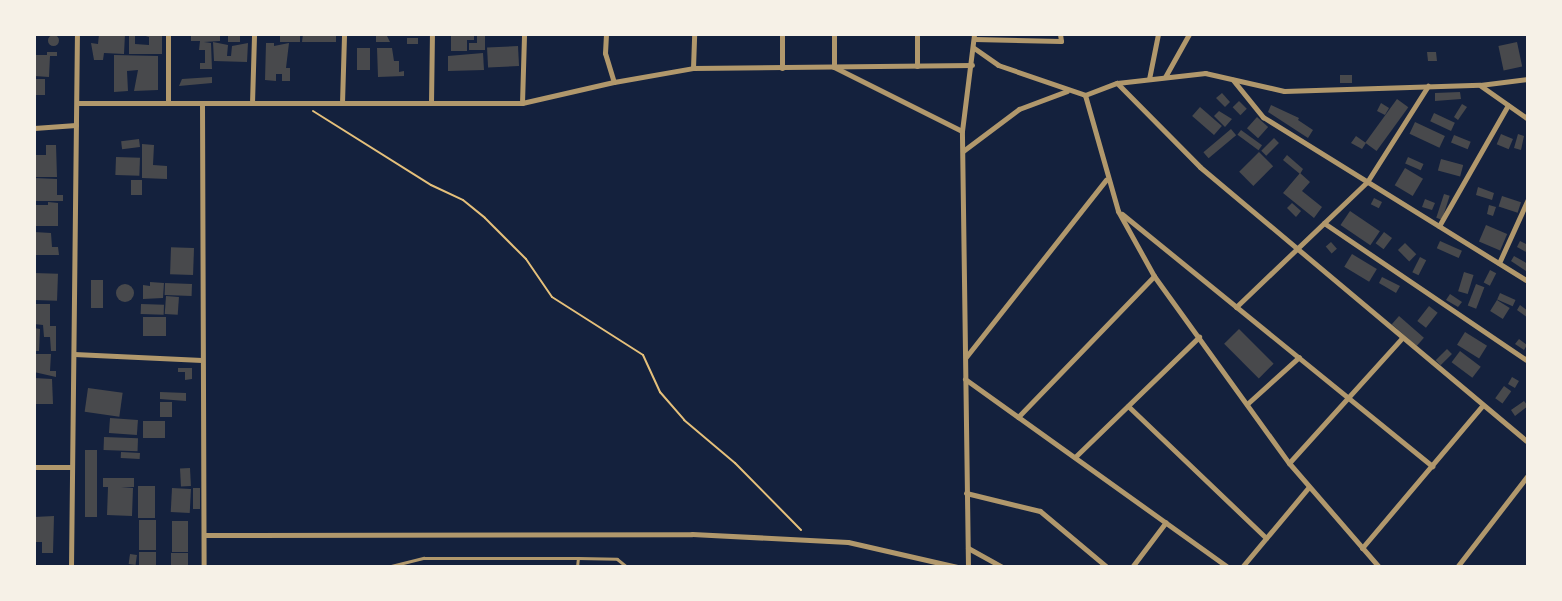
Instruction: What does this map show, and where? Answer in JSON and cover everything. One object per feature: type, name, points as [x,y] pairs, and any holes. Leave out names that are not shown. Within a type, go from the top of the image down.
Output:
[{"type":"street","points":[[71,567],[77,34]]},
{"type":"street","points":[[168,34],[168,103]]},
{"type":"street","points":[[252,103],[254,34]]},
{"type":"street","points":[[342,103],[344,34]]},
{"type":"street","points":[[431,103],[432,34]]},
{"type":"street","points":[[522,103],[524,34]]},
{"type":"street","points":[[606,34],[605,53],[614,82]]},
{"type":"street","points":[[693,68],[694,34]]},
{"type":"street","points":[[782,34],[782,68]]},
{"type":"street","points":[[834,34],[834,67]]},
{"type":"street","points":[[917,34],[917,66]]},
{"type":"street","points":[[968,567],[962,131],[974,36],[1061,41],[1060,34]]},
{"type":"street","points":[[1149,79],[1158,34]]},
{"type":"street","points":[[1165,77],[1189,34]]},
{"type":"street","points":[[974,48],[998,65],[1085,95],[1117,83],[1205,73],[1284,91],[1480,85],[1528,79]]},
{"type":"street","points":[[77,103],[522,103],[693,68],[972,65]]},
{"type":"street","points":[[834,67],[962,131]]},
{"type":"street","points":[[1233,79],[1263,117],[1528,281]]},
{"type":"street","points":[[1117,83],[1200,167],[1295,250],[1528,442]]},
{"type":"street","points":[[1236,307],[1367,182],[1429,85]]},
{"type":"street","points":[[1480,85],[1528,119]]},
{"type":"street","points":[[962,152],[1019,109],[1069,90]]},
{"type":"street","points":[[1085,95],[1118,211],[1154,276],[1289,463],[1379,567]]},
{"type":"street","points":[[202,103],[204,567]]},
{"type":"street","points":[[1439,226],[1508,105]]},
{"type":"street","points":[[34,128],[76,125]]},
{"type":"street","points":[[965,359],[1107,179]]},
{"type":"street","points":[[1499,263],[1528,199]]},
{"type":"street","points":[[1118,211],[1432,466]]},
{"type":"street","points":[[1324,223],[1528,361]]},
{"type":"street","points":[[1018,417],[1154,276]]},
{"type":"street","points":[[1075,457],[1199,337]]},
{"type":"street","points":[[1289,463],[1402,338]]},
{"type":"street","points":[[74,354],[202,360]]},
{"type":"street","points":[[1247,404],[1299,357]]},
{"type":"street","points":[[965,379],[1228,567]]},
{"type":"street","points":[[1362,548],[1483,405]]},
{"type":"street","points":[[1128,406],[1266,538]]},
{"type":"street","points":[[34,467],[72,467]]},
{"type":"street","points":[[1457,567],[1528,475]]},
{"type":"street","points":[[1242,567],[1309,487]]},
{"type":"street","points":[[966,493],[1040,511],[1107,567]]},
{"type":"street","points":[[1132,567],[1166,522]]},
{"type":"street","points":[[205,535],[692,534],[848,542],[957,567]]},
{"type":"street","points":[[967,548],[1002,567]]},
{"type":"lane","points":[[387,567],[424,558],[617,559],[627,567]]},
{"type":"lane","points":[[577,567],[578,558]]},
{"type":"path","points":[[300,103],[431,185],[463,200],[485,218],[526,259],[552,297],[643,355],[660,392],[684,420],[758,485],[810,540]]},
{"type":"building","points":[[53,34],[59,40],[53,46],[47,40]]},
{"type":"building","points":[[99,34],[125,34],[124,54],[104,53],[103,60],[94,60],[91,43],[98,44]]},
{"type":"building","points":[[129,34],[135,34],[135,44],[149,45],[149,37],[139,34],[162,34],[162,54],[129,54]]},
{"type":"building","points":[[220,34],[220,41],[204,42],[211,43],[212,69],[200,69],[200,63],[205,63],[205,50],[199,50],[200,41],[191,41],[191,35]]},
{"type":"building","points":[[280,34],[300,34],[300,42],[280,42]]},
{"type":"building","points":[[303,34],[331,34],[336,36],[336,42],[302,42]]},
{"type":"building","points":[[376,34],[386,34],[390,42],[376,42]]},
{"type":"building","points":[[451,34],[474,34],[474,40],[467,40],[467,51],[451,51]]},
{"type":"building","points":[[477,34],[485,34],[485,50],[469,50],[469,43],[477,43]]},
{"type":"building","points":[[228,35],[240,35],[240,42],[228,42]]},
{"type":"building","points":[[407,38],[418,38],[418,44],[407,44]]},
{"type":"building","points":[[213,42],[228,45],[227,56],[231,56],[232,46],[248,43],[247,62],[214,61]]},
{"type":"building","points":[[1517,42],[1522,66],[1504,70],[1498,46]]},
{"type":"building","points":[[266,43],[274,43],[274,46],[289,43],[286,68],[290,68],[290,81],[282,81],[282,74],[276,74],[276,81],[265,80]]},
{"type":"building","points":[[518,46],[519,66],[488,68],[487,48]]},
{"type":"building","points":[[357,48],[370,48],[370,70],[357,70]]},
{"type":"building","points":[[377,48],[392,48],[394,61],[399,61],[399,72],[404,71],[404,76],[378,77]]},
{"type":"building","points":[[47,52],[57,52],[57,56],[50,56],[49,77],[34,76],[34,55],[47,55]]},
{"type":"building","points":[[1427,52],[1436,52],[1437,61],[1428,61]]},
{"type":"building","points":[[483,53],[484,70],[448,71],[448,56]]},
{"type":"building","points":[[114,55],[158,56],[158,90],[134,91],[138,70],[127,71],[128,91],[114,92]]},
{"type":"building","points":[[1340,75],[1352,75],[1352,83],[1340,83]]},
{"type":"building","points":[[212,77],[212,83],[179,86],[182,79]]},
{"type":"building","points":[[34,79],[45,79],[45,95],[34,95]]},
{"type":"building","points":[[1460,92],[1461,99],[1435,101],[1435,93]]},
{"type":"building","points":[[1222,93],[1230,102],[1225,107],[1216,98]]},
{"type":"building","points":[[1397,99],[1408,107],[1377,151],[1365,143]]},
{"type":"building","points":[[1239,101],[1247,109],[1240,115],[1233,107]]},
{"type":"building","points":[[1381,103],[1389,108],[1385,115],[1377,111]]},
{"type":"building","points":[[1462,104],[1467,107],[1458,120],[1454,117]]},
{"type":"building","points":[[1271,105],[1299,118],[1313,130],[1308,138],[1268,112]]},
{"type":"building","points":[[1200,107],[1222,126],[1214,135],[1192,116]]},
{"type":"building","points":[[1219,111],[1232,119],[1225,127],[1214,116]]},
{"type":"building","points":[[1434,113],[1455,123],[1451,131],[1430,121]]},
{"type":"building","points":[[1257,117],[1268,127],[1258,138],[1247,128]]},
{"type":"building","points":[[1415,122],[1445,136],[1439,148],[1410,134]]},
{"type":"building","points":[[1231,129],[1236,135],[1209,158],[1203,152]]},
{"type":"building","points":[[1241,130],[1262,145],[1259,150],[1237,135]]},
{"type":"building","points":[[1501,134],[1513,139],[1509,149],[1497,144]]},
{"type":"building","points":[[1518,134],[1524,136],[1521,150],[1514,148]]},
{"type":"building","points":[[1454,135],[1471,142],[1468,149],[1451,142]]},
{"type":"building","points":[[1356,136],[1366,143],[1362,149],[1351,143]]},
{"type":"building","points":[[1274,138],[1279,143],[1266,156],[1261,151]]},
{"type":"building","points":[[139,139],[140,147],[122,149],[121,141]]},
{"type":"building","points":[[142,144],[154,145],[153,165],[167,166],[167,179],[142,178]]},
{"type":"building","points":[[46,145],[56,145],[57,177],[34,177],[34,155],[46,155]]},
{"type":"building","points":[[1259,152],[1273,166],[1253,186],[1239,172]]},
{"type":"building","points":[[1287,155],[1303,169],[1300,174],[1283,160]]},
{"type":"building","points":[[116,157],[140,158],[139,176],[115,175]]},
{"type":"building","points":[[1408,157],[1424,164],[1421,170],[1405,163]]},
{"type":"building","points":[[1441,159],[1463,165],[1460,177],[1438,171]]},
{"type":"building","points":[[1405,168],[1423,179],[1413,196],[1395,185]]},
{"type":"building","points":[[1300,173],[1310,182],[1302,191],[1322,207],[1314,218],[1283,193]]},
{"type":"building","points":[[34,178],[57,179],[57,195],[63,195],[63,201],[34,201]]},
{"type":"building","points":[[131,180],[142,180],[142,195],[131,195]]},
{"type":"building","points":[[1478,187],[1494,193],[1492,200],[1476,195]]},
{"type":"building","points":[[1444,194],[1450,196],[1442,220],[1436,218]]},
{"type":"building","points":[[1502,196],[1521,202],[1518,213],[1499,206]]},
{"type":"building","points":[[1374,198],[1382,202],[1379,208],[1371,204]]},
{"type":"building","points":[[1425,199],[1435,203],[1432,210],[1422,207]]},
{"type":"building","points":[[48,202],[58,203],[58,226],[34,226],[34,205],[48,205]]},
{"type":"building","points":[[1292,203],[1301,211],[1296,217],[1287,208]]},
{"type":"building","points":[[1489,205],[1496,207],[1493,216],[1487,214]]},
{"type":"building","points":[[1350,211],[1380,231],[1370,245],[1340,225]]},
{"type":"building","points":[[1486,225],[1507,234],[1500,251],[1479,242]]},
{"type":"building","points":[[34,232],[51,233],[52,247],[58,247],[59,255],[34,255]]},
{"type":"building","points":[[1384,232],[1392,238],[1384,249],[1376,243]]},
{"type":"building","points":[[1440,241],[1462,251],[1459,258],[1437,248]]},
{"type":"building","points":[[1520,241],[1528,245],[1528,253],[1517,247]]},
{"type":"building","points":[[1331,242],[1337,249],[1332,253],[1326,247]]},
{"type":"building","points":[[1405,243],[1416,254],[1409,261],[1398,250]]},
{"type":"building","points":[[171,247],[194,248],[193,275],[170,274]]},
{"type":"building","points":[[1352,254],[1377,269],[1369,282],[1344,267]]},
{"type":"building","points":[[1514,256],[1528,264],[1526,271],[1511,261]]},
{"type":"building","points":[[1420,257],[1426,260],[1419,275],[1412,272]]},
{"type":"building","points":[[1490,270],[1496,273],[1490,286],[1484,282]]},
{"type":"building","points":[[1464,272],[1474,275],[1468,294],[1458,291]]},
{"type":"building","points":[[34,273],[58,274],[57,301],[34,300]]},
{"type":"building","points":[[1382,277],[1400,286],[1396,293],[1379,283]]},
{"type":"building","points":[[91,280],[103,280],[103,308],[91,308]]},
{"type":"building","points":[[150,282],[164,283],[163,298],[143,299],[143,285],[150,286]]},
{"type":"building","points":[[165,283],[192,284],[192,296],[165,295]]},
{"type":"building","points":[[125,284],[134,293],[125,302],[116,293]]},
{"type":"building","points":[[1476,284],[1484,287],[1476,309],[1468,305]]},
{"type":"building","points":[[1500,293],[1516,300],[1513,306],[1497,299]]},
{"type":"building","points":[[1450,294],[1462,302],[1458,307],[1446,300]]},
{"type":"building","points":[[166,296],[179,297],[178,315],[165,314]]},
{"type":"building","points":[[1497,300],[1510,308],[1503,319],[1490,311]]},
{"type":"building","points":[[34,304],[50,304],[50,326],[56,326],[56,351],[51,351],[50,337],[44,337],[43,325],[34,324]]},
{"type":"building","points":[[141,304],[164,305],[164,315],[141,314]]},
{"type":"building","points":[[1520,305],[1528,311],[1528,318],[1517,310]]},
{"type":"building","points":[[1429,306],[1438,313],[1426,328],[1417,321]]},
{"type":"building","points":[[1399,316],[1424,338],[1417,346],[1392,324]]},
{"type":"building","points":[[143,317],[166,317],[166,336],[143,336]]},
{"type":"building","points":[[34,328],[40,329],[39,351],[34,351]]},
{"type":"building","points":[[1239,329],[1274,364],[1259,378],[1224,344]]},
{"type":"building","points":[[1465,332],[1487,346],[1479,358],[1457,345]]},
{"type":"building","points":[[1519,339],[1527,345],[1524,350],[1515,344]]},
{"type":"building","points":[[1447,349],[1452,354],[1441,365],[1436,360]]},
{"type":"building","points":[[1460,351],[1481,367],[1472,378],[1452,362]]},
{"type":"building","points":[[34,354],[51,354],[50,371],[56,371],[56,377],[34,372]]},
{"type":"building","points":[[178,368],[192,368],[192,379],[185,380],[185,372],[178,372]]},
{"type":"building","points":[[1512,377],[1519,381],[1515,388],[1508,384]]},
{"type":"building","points":[[34,378],[52,379],[53,404],[36,404]]},
{"type":"building","points":[[1504,386],[1511,391],[1502,403],[1495,398]]},
{"type":"building","points":[[88,388],[123,393],[119,417],[85,412]]},
{"type":"building","points":[[160,392],[186,393],[186,401],[160,399]]},
{"type":"building","points":[[1524,401],[1528,406],[1515,416],[1511,410]]},
{"type":"building","points":[[160,402],[172,402],[172,417],[160,417]]},
{"type":"building","points":[[110,418],[138,420],[137,435],[109,433]]},
{"type":"building","points":[[143,421],[165,421],[165,438],[143,438]]},
{"type":"building","points":[[104,437],[138,438],[138,451],[104,450]]},
{"type":"building","points":[[85,450],[97,450],[97,517],[85,517]]},
{"type":"building","points":[[121,452],[140,453],[140,459],[121,458]]},
{"type":"building","points":[[190,468],[191,486],[181,486],[180,469]]},
{"type":"building","points":[[103,478],[134,478],[134,487],[121,487],[133,488],[132,516],[107,515],[108,487],[103,487]]},
{"type":"building","points":[[138,486],[155,486],[155,518],[138,518]]},
{"type":"building","points":[[172,488],[191,489],[190,513],[171,512]]},
{"type":"building","points":[[193,488],[200,488],[200,509],[193,509]]},
{"type":"building","points":[[54,516],[53,553],[42,553],[42,542],[34,542],[34,517]]},
{"type":"building","points":[[139,520],[156,520],[156,550],[139,550]]},
{"type":"building","points":[[172,521],[188,521],[188,552],[172,552]]},
{"type":"building","points":[[139,552],[156,552],[156,567],[139,567]]},
{"type":"building","points":[[171,553],[188,553],[188,567],[171,567]]},
{"type":"building","points":[[130,554],[137,555],[136,565],[129,564]]}]
